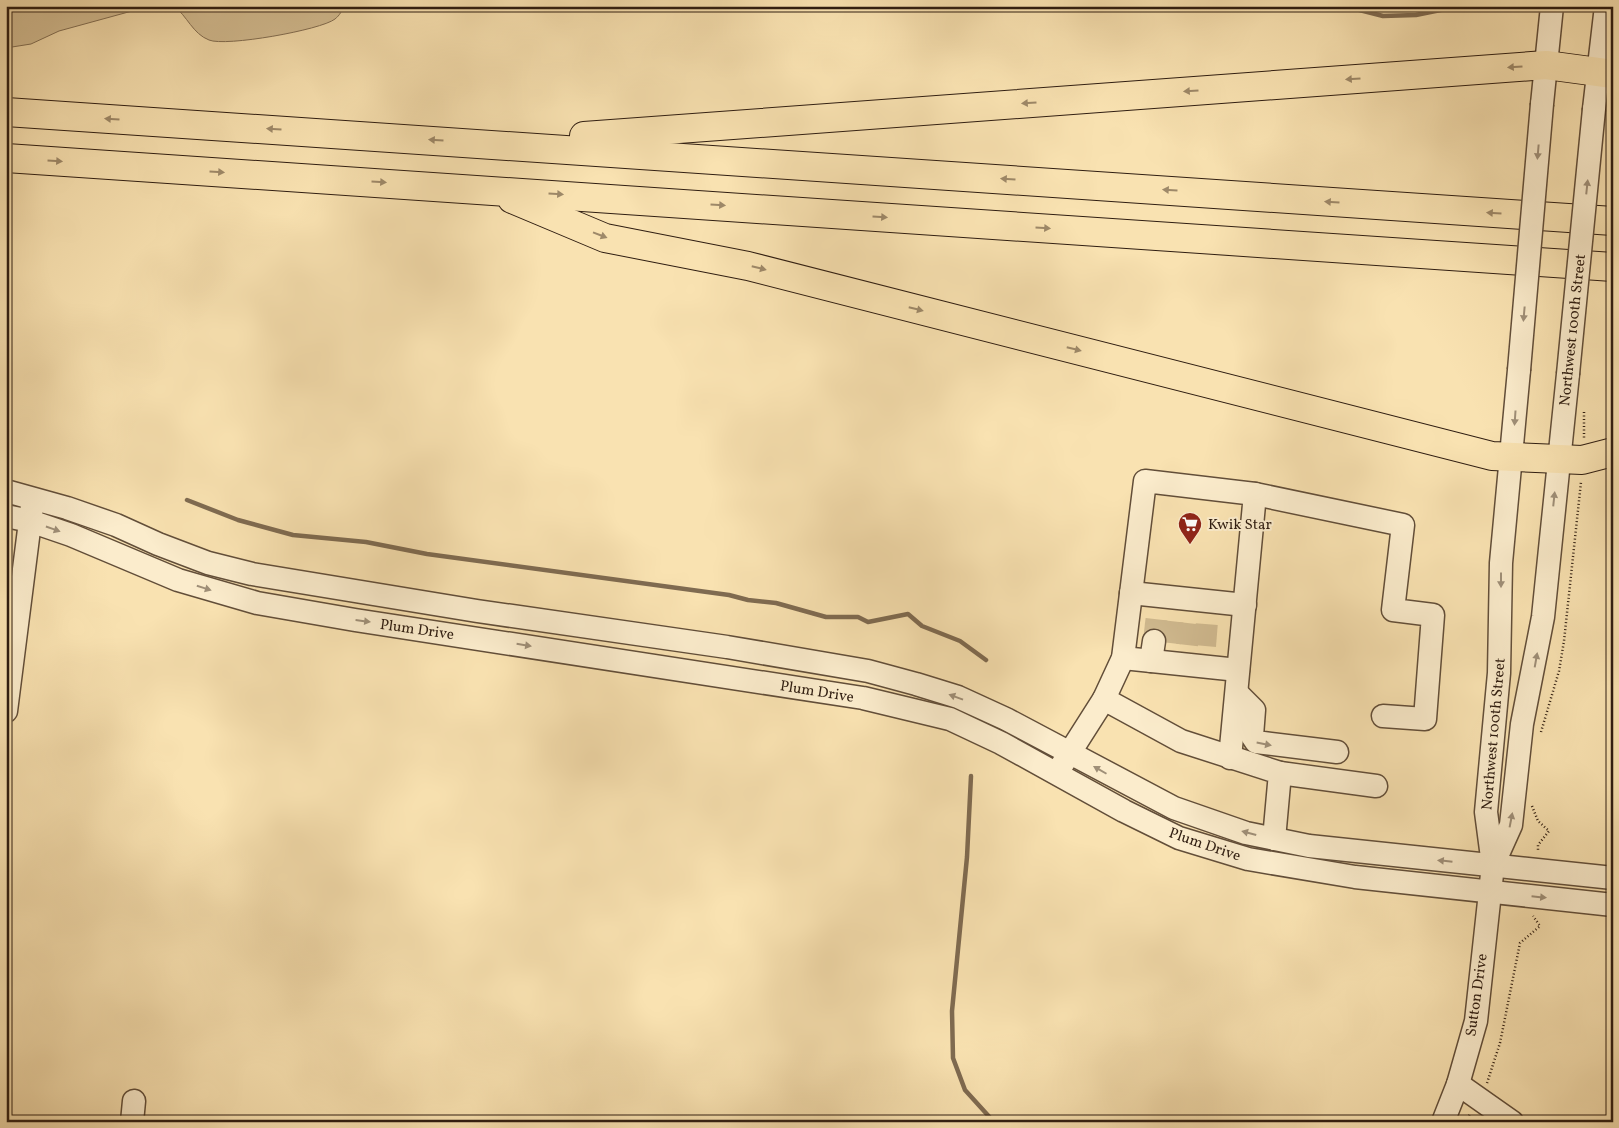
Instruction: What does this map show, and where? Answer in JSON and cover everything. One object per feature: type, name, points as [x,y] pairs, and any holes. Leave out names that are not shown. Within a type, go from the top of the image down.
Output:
[{"type":"highway","points":[[485,144],[1546,65],[1606,73]]},
{"type":"highway","points":[[6,112],[1613,221]]},
{"type":"highway","points":[[6,158],[1613,267]]},
{"type":"highway","points":[[490,190],[605,238],[748,266],[1483,454],[1582,460],[1613,452]]},
{"type":"street","name":"Northwest 100th Street","points":[[1493,865],[1486,812],[1499,673],[1501,563],[1552,6]]},
{"type":"street","name":"Northwest 100th Street","points":[[1493,865],[1511,825],[1522,724],[1543,617],[1594,109],[1606,73],[1606,6]]},
{"type":"street","points":[[1056,774],[1104,699],[1123,658],[1145,481],[1255,494],[1403,525],[1393,610],[1434,616],[1425,719],[1383,716]]},
{"type":"street","name":"Plum Drive","points":[[6,491],[116,525],[158,544],[208,563],[297,582],[466,610],[728,647],[868,671],[958,697],[1041,736],[1124,784],[1174,808],[1246,833],[1309,846],[1613,878]]},
{"type":"street","points":[[1230,758],[1255,494]]},
{"type":"street","points":[[6,711],[15,568],[30,521],[33,498]]},
{"type":"street","name":"Plum Drive","points":[[6,516],[30,521],[71,535],[178,580],[248,600],[299,611],[864,698],[950,719],[1179,838],[1248,859],[1355,877],[1613,905]]},
{"type":"street","points":[[1131,593],[1183,608],[1245,605]]},
{"type":"street","points":[[462,635],[466,610]]},
{"type":"street","points":[[1123,658],[1178,654],[1238,670]]},
{"type":"street","points":[[1237,693],[1254,710],[1252,736],[1256,742],[1337,752]]},
{"type":"street","points":[[1104,699],[1181,741],[1230,758],[1280,773],[1376,786]]},
{"type":"street","points":[[1274,839],[1280,773]]},
{"type":"street","name":"Sutton Drive","points":[[1443,1122],[1458,1084],[1476,1021],[1493,865]]},
{"type":"street","points":[[1458,1084],[1512,1122]]},
{"type":"path","points":[[1479,1098],[1486,1088],[1500,1043],[1520,943],[1540,926],[1531,911]]},
{"type":"shaded area","points":[[6,6],[141,6],[132,11],[59,31],[31,44],[12,47],[6,45]]},
{"type":"shaded area","points":[[174,6],[343,6],[335,19],[312,28],[273,36],[218,42],[209,40],[199,34]]},
{"type":"waterway","points":[[1344,6],[1383,16],[1416,15],[1460,6]]},
{"type":"waterway","points":[[187,500],[238,520],[293,535],[366,542],[427,554],[729,595],[748,600],[776,603],[826,617],[858,617],[868,622],[908,614],[922,626],[960,641],[986,660]]},
{"type":"waterway","points":[[971,776],[967,857],[952,1011],[953,1058],[965,1090],[994,1122]]},
{"type":"tunnel","points":[[1154,641],[1157,615]]},
{"type":"tunnel","points":[[1170,643],[1173,617]]},
{"type":"tunnel","points":[[1187,645],[1190,619]]},
{"type":"tunnel","points":[[1205,646],[1207,621]]},
{"type":"place","name":"Kwik Star","points":[[1190,545]]}]
